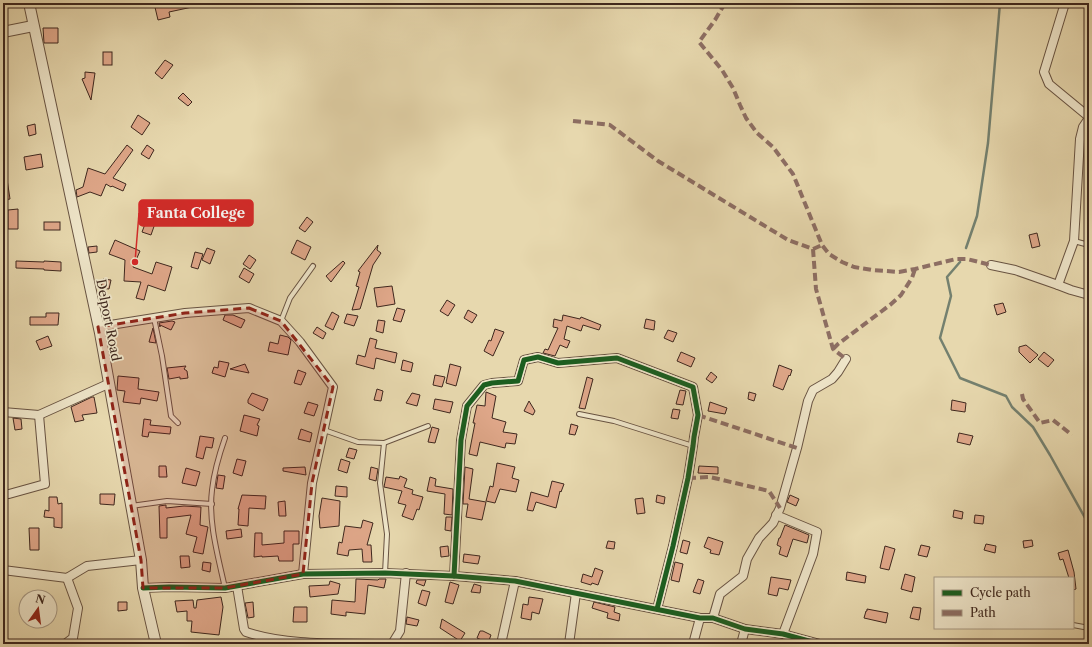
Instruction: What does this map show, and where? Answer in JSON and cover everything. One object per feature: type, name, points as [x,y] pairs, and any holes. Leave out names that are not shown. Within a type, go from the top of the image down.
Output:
[{"type":"street","name":"Delport Road","points":[[28,3],[98,327],[141,560],[143,588],[156,644]]},
{"type":"street","points":[[1058,284],[1074,241],[1080,139],[1083,127],[1089,118],[1049,84],[1044,72],[1065,3]]},
{"type":"street","points":[[3,32],[33,26]]},
{"type":"street","points":[[991,265],[1015,270],[1089,295]]},
{"type":"street","points":[[98,327],[185,313],[249,308],[281,321],[300,342],[333,387],[312,483],[303,574]]},
{"type":"street","points":[[454,576],[461,440],[467,406],[484,385],[518,381],[524,360],[538,357],[558,363],[617,358],[693,387],[698,415],[694,446],[674,546],[657,609]]},
{"type":"street","points":[[713,618],[720,594],[743,576],[747,559],[759,538],[773,523],[780,508],[797,448],[808,401],[813,390],[832,379],[846,359]]},
{"type":"street","points":[[3,412],[39,415],[108,384]]},
{"type":"street","points":[[3,494],[9,494],[45,484],[39,415]]},
{"type":"street","points":[[776,515],[816,532],[813,554],[783,634]]},
{"type":"street","points":[[3,570],[67,578],[87,566],[141,560]]},
{"type":"street","points":[[392,644],[400,631],[406,573]]},
{"type":"street","points":[[143,588],[225,588],[303,574],[406,573],[515,581],[700,618],[713,618],[745,629],[783,634],[820,644]]},
{"type":"street","points":[[65,644],[73,638],[78,608],[67,578]]},
{"type":"street","points":[[502,644],[515,581]]},
{"type":"street","points":[[238,586],[244,629],[246,632],[275,640],[381,644]]},
{"type":"street","points":[[569,644],[576,593]]},
{"type":"street","points":[[693,644],[700,618]]},
{"type":"street","points":[[741,644],[745,629]]},
{"type":"lane","points":[[1074,241],[1089,246]]},
{"type":"lane","points":[[281,321],[290,298],[314,266]]},
{"type":"lane","points":[[154,318],[162,356],[171,416],[178,423]]},
{"type":"lane","points":[[579,414],[614,421],[694,446]]},
{"type":"lane","points":[[324,430],[358,442],[384,443],[428,426]]},
{"type":"lane","points":[[225,438],[218,459],[212,489],[211,512],[225,588]]},
{"type":"lane","points":[[384,443],[380,483],[387,534],[385,573]]},
{"type":"lane","points":[[131,506],[167,501],[212,504]]},
{"type":"lane","points":[[1074,625],[1089,628]]},
{"type":"highlighted area","points":[[249,308],[281,321],[333,387],[312,483],[303,574],[225,588],[143,588],[141,560],[98,327],[185,313]]},
{"type":"building","points":[[154,3],[196,3],[197,6],[169,12],[170,17],[158,20]]},
{"type":"building","points":[[43,28],[58,28],[58,43],[44,43]]},
{"type":"building","points":[[103,52],[112,52],[112,65],[103,65]]},
{"type":"building","points":[[165,60],[173,65],[162,79],[155,73]]},
{"type":"building","points":[[85,72],[95,73],[91,100],[82,79],[85,78]]},
{"type":"building","points":[[183,93],[192,102],[188,106],[178,98]]},
{"type":"building","points":[[138,115],[150,123],[142,135],[131,127]]},
{"type":"building","points":[[35,124],[36,134],[29,136],[27,126]]},
{"type":"building","points":[[127,145],[133,150],[113,178],[126,184],[123,191],[106,184],[101,196],[90,192],[77,197],[76,190],[83,187],[88,168],[105,174]]},
{"type":"building","points":[[147,145],[154,150],[149,159],[141,154]]},
{"type":"building","points":[[41,154],[43,167],[26,170],[24,157]]},
{"type":"building","points":[[3,179],[7,179],[10,199],[4,200]]},
{"type":"building","points":[[18,209],[18,229],[8,229],[8,210]]},
{"type":"building","points":[[150,211],[158,215],[151,235],[142,232]]},
{"type":"building","points":[[307,217],[313,222],[305,232],[299,228]]},
{"type":"building","points":[[44,222],[60,222],[60,230],[44,230]]},
{"type":"building","points":[[1037,233],[1040,246],[1032,248],[1029,235]]},
{"type":"building","points":[[115,240],[140,251],[133,267],[152,274],[156,262],[172,267],[165,291],[148,285],[144,300],[136,298],[141,282],[124,281],[125,260],[109,254]]},
{"type":"building","points":[[297,240],[311,247],[305,260],[291,253]]},
{"type":"building","points":[[378,245],[377,250],[381,253],[373,265],[360,309],[352,310],[359,287],[356,286],[360,272],[358,271]]},
{"type":"building","points":[[97,246],[97,252],[89,253],[88,247]]},
{"type":"building","points":[[207,248],[215,251],[210,264],[202,260]]},
{"type":"building","points":[[195,252],[203,254],[198,269],[191,267]]},
{"type":"building","points":[[249,255],[256,260],[250,269],[243,264]]},
{"type":"building","points":[[16,261],[61,262],[61,271],[16,268]]},
{"type":"building","points":[[343,261],[345,263],[331,282],[326,276]]},
{"type":"building","points":[[244,268],[254,274],[249,283],[239,277]]},
{"type":"building","points":[[103,279],[111,280],[109,289],[101,288]]},
{"type":"building","points":[[392,286],[395,304],[377,307],[374,288]]},
{"type":"building","points":[[447,300],[455,305],[448,316],[440,311]]},
{"type":"building","points":[[1003,303],[1006,312],[997,315],[994,305]]},
{"type":"building","points":[[397,308],[405,310],[401,322],[393,320]]},
{"type":"building","points":[[468,310],[477,315],[472,323],[464,318]]},
{"type":"building","points":[[332,312],[339,316],[333,330],[325,326]]},
{"type":"building","points":[[46,313],[59,313],[58,325],[30,325],[30,317],[46,317]]},
{"type":"building","points":[[347,314],[358,316],[354,326],[344,323]]},
{"type":"building","points":[[225,315],[233,315],[245,320],[241,328],[223,320]]},
{"type":"building","points":[[563,315],[580,319],[581,317],[601,325],[599,330],[583,325],[581,331],[567,326],[564,339],[570,341],[567,348],[560,345],[555,356],[543,353],[545,349],[548,350],[558,328],[553,327],[554,319],[562,321]]},
{"type":"building","points":[[646,319],[655,321],[654,330],[644,328]]},
{"type":"building","points":[[378,320],[385,321],[383,333],[376,331]]},
{"type":"building","points":[[175,322],[171,330],[160,325],[160,327],[159,323]]},
{"type":"building","points":[[317,327],[326,333],[323,339],[313,333]]},
{"type":"building","points":[[153,328],[156,343],[149,342]]},
{"type":"building","points":[[495,329],[504,332],[493,356],[484,351],[489,340],[491,341]]},
{"type":"building","points":[[668,330],[677,333],[673,342],[664,338]]},
{"type":"building","points":[[280,335],[288,337],[291,340],[288,355],[268,351],[270,342],[278,344]]},
{"type":"building","points":[[48,336],[52,346],[40,350],[36,341]]},
{"type":"building","points":[[370,338],[377,340],[375,348],[397,353],[395,363],[376,358],[374,369],[356,364],[358,355],[365,357]]},
{"type":"building","points":[[1026,345],[1038,355],[1030,363],[1019,352],[1019,347]]},
{"type":"building","points":[[681,352],[695,358],[691,367],[677,361]]},
{"type":"building","points":[[1044,352],[1054,360],[1048,367],[1038,359]]},
{"type":"building","points":[[403,360],[413,363],[411,372],[401,370]]},
{"type":"building","points":[[219,361],[229,363],[225,377],[212,373],[214,367],[218,368]]},
{"type":"building","points":[[245,364],[249,373],[230,369]]},
{"type":"building","points":[[450,364],[461,367],[456,386],[446,383]]},
{"type":"building","points":[[779,365],[792,370],[783,390],[773,386]]},
{"type":"building","points":[[186,366],[184,369],[187,371],[188,378],[180,379],[180,377],[169,379],[167,368]]},
{"type":"building","points":[[298,370],[306,373],[301,385],[294,383]]},
{"type":"building","points":[[711,372],[717,377],[712,383],[706,379]]},
{"type":"building","points":[[435,375],[445,377],[442,387],[433,385]]},
{"type":"building","points":[[118,376],[139,378],[138,389],[159,392],[157,401],[141,398],[140,404],[123,402],[125,391],[117,390]]},
{"type":"building","points":[[587,377],[593,379],[585,409],[579,408]]},
{"type":"building","points":[[377,389],[383,391],[381,401],[374,400]]},
{"type":"building","points":[[680,390],[686,391],[683,405],[676,404]]},
{"type":"building","points":[[486,392],[496,396],[492,418],[506,422],[503,432],[517,434],[515,444],[506,443],[505,448],[480,442],[477,456],[469,454],[475,423],[473,423],[477,405],[485,406]]},
{"type":"building","points":[[749,392],[756,394],[754,401],[748,399]]},
{"type":"building","points":[[252,393],[268,399],[263,411],[248,403]]},
{"type":"building","points":[[412,393],[420,395],[417,406],[406,403]]},
{"type":"building","points":[[94,397],[97,413],[82,415],[84,420],[75,422],[71,407]]},
{"type":"building","points":[[435,399],[453,402],[450,413],[433,409]]},
{"type":"building","points":[[952,400],[966,403],[965,412],[951,410]]},
{"type":"building","points":[[529,401],[535,411],[533,415],[524,411]]},
{"type":"building","points":[[308,402],[318,405],[314,416],[304,413]]},
{"type":"building","points":[[710,402],[727,408],[725,414],[708,411]]},
{"type":"building","points":[[673,409],[680,410],[678,419],[671,418]]},
{"type":"building","points":[[244,415],[260,419],[257,425],[259,426],[257,436],[240,431]]},
{"type":"building","points":[[13,418],[21,419],[22,429],[15,430]]},
{"type":"building","points":[[144,419],[151,420],[150,425],[171,427],[170,434],[149,432],[148,437],[142,436]]},
{"type":"building","points":[[571,424],[578,426],[575,435],[569,434]]},
{"type":"building","points":[[432,427],[439,429],[435,443],[428,442]]},
{"type":"building","points":[[301,429],[312,433],[310,442],[298,439]]},
{"type":"building","points":[[959,433],[973,436],[970,445],[957,442]]},
{"type":"building","points":[[200,436],[214,438],[212,448],[206,447],[203,459],[196,457]]},
{"type":"building","points":[[349,448],[357,450],[354,459],[346,457]]},
{"type":"building","points":[[237,459],[246,461],[242,476],[233,473]]},
{"type":"building","points":[[341,459],[350,462],[347,473],[338,470]]},
{"type":"building","points":[[497,463],[515,467],[512,478],[519,480],[516,492],[500,489],[495,503],[486,501],[490,486],[493,487]]},
{"type":"building","points":[[159,466],[166,466],[167,477],[159,477]]},
{"type":"building","points":[[699,466],[718,467],[718,474],[698,473]]},
{"type":"building","points":[[305,467],[306,475],[283,471],[283,468]]},
{"type":"building","points":[[371,467],[378,469],[376,481],[369,479]]},
{"type":"building","points":[[465,467],[473,469],[469,499],[486,502],[482,520],[466,517],[468,504],[463,504]]},
{"type":"building","points":[[186,468],[200,472],[196,486],[182,483]]},
{"type":"building","points":[[218,475],[225,476],[223,489],[216,488]]},
{"type":"building","points":[[400,476],[407,479],[404,487],[413,490],[412,494],[423,497],[419,510],[417,509],[413,520],[402,516],[406,505],[398,503],[402,491],[384,487],[386,477],[399,479]]},
{"type":"building","points":[[430,477],[436,479],[435,486],[453,489],[452,515],[444,514],[445,494],[427,491]]},
{"type":"building","points":[[552,481],[564,484],[561,492],[560,491],[556,508],[536,502],[533,511],[527,510],[531,492],[548,497]]},
{"type":"building","points":[[336,486],[347,487],[347,497],[335,496]]},
{"type":"building","points":[[100,494],[115,494],[114,505],[100,504]]},
{"type":"building","points":[[242,495],[266,496],[265,509],[249,508],[248,526],[238,525],[238,509]]},
{"type":"building","points":[[657,495],[665,497],[664,504],[656,502]]},
{"type":"building","points":[[790,495],[799,499],[796,506],[787,502]]},
{"type":"building","points":[[49,497],[57,497],[58,504],[62,503],[62,528],[54,527],[54,518],[44,517],[45,510],[49,511]]},
{"type":"building","points":[[322,498],[340,501],[339,526],[320,528],[319,516]]},
{"type":"building","points":[[643,498],[645,513],[637,514],[635,499]]},
{"type":"building","points":[[285,501],[286,516],[279,516],[278,502]]},
{"type":"building","points":[[166,505],[166,508],[184,506],[201,507],[200,525],[208,527],[203,554],[193,552],[197,537],[186,534],[191,515],[167,518],[167,538],[160,538],[159,506]]},
{"type":"building","points":[[954,510],[963,512],[962,519],[953,517]]},
{"type":"building","points":[[975,515],[984,516],[983,524],[974,523]]},
{"type":"building","points":[[446,517],[452,517],[451,531],[445,530]]},
{"type":"building","points":[[363,520],[373,523],[367,545],[371,545],[372,562],[363,562],[362,549],[349,550],[348,556],[337,554],[339,542],[342,543],[345,526],[361,528]]},
{"type":"building","points":[[785,525],[809,535],[807,543],[793,539],[787,557],[779,554],[781,547],[777,545]]},
{"type":"building","points":[[29,528],[39,528],[39,550],[30,550]]},
{"type":"building","points":[[241,529],[242,537],[227,539],[226,531]]},
{"type":"building","points":[[284,531],[299,531],[299,544],[293,544],[293,561],[279,561],[278,556],[254,557],[255,533],[262,533],[262,545],[284,543]]},
{"type":"building","points":[[708,537],[723,542],[719,555],[710,553],[711,550],[704,547]]},
{"type":"building","points":[[683,540],[690,542],[687,554],[680,552]]},
{"type":"building","points":[[1032,540],[1033,546],[1024,548],[1023,541]]},
{"type":"building","points":[[608,541],[615,542],[614,549],[606,548]]},
{"type":"building","points":[[986,544],[996,546],[995,553],[984,550]]},
{"type":"building","points":[[921,545],[930,547],[927,557],[918,555]]},
{"type":"building","points":[[448,546],[449,556],[441,557],[440,547]]},
{"type":"building","points":[[885,546],[895,549],[889,570],[880,568]]},
{"type":"building","points":[[1068,550],[1074,572],[1076,589],[1074,590],[1074,577],[1069,577],[1063,559],[1060,560],[1058,553]]},
{"type":"building","points":[[464,554],[480,556],[478,564],[463,562]]},
{"type":"building","points":[[180,556],[189,556],[190,567],[181,568]]},
{"type":"building","points":[[203,562],[211,563],[210,572],[202,570]]},
{"type":"building","points":[[675,562],[683,564],[679,582],[671,580]]},
{"type":"building","points":[[595,568],[603,571],[598,585],[592,583],[591,585],[581,582],[583,574],[592,577]]},
{"type":"building","points":[[847,572],[866,576],[865,583],[846,580]]},
{"type":"building","points":[[905,574],[915,577],[912,592],[901,589]]},
{"type":"building","points":[[771,577],[791,580],[788,590],[779,588],[777,596],[768,594]]},
{"type":"building","points":[[356,579],[386,579],[384,588],[368,585],[365,614],[346,612],[346,616],[331,614],[332,600],[355,602]]},
{"type":"building","points":[[698,579],[704,581],[700,594],[693,592]]},
{"type":"building","points":[[417,580],[426,580],[424,586],[416,583]]},
{"type":"building","points":[[330,581],[340,584],[338,594],[310,597],[309,586],[329,585]]},
{"type":"building","points":[[450,582],[459,585],[453,604],[445,602]]},
{"type":"building","points":[[474,584],[481,586],[480,593],[471,592]]},
{"type":"building","points":[[422,590],[430,592],[426,606],[418,603]]},
{"type":"building","points":[[221,597],[223,607],[219,635],[191,632],[192,621],[187,621],[187,611],[177,612],[175,601],[193,600],[194,608],[196,608],[197,600]]},
{"type":"building","points":[[529,597],[543,599],[539,614],[532,612],[531,620],[521,618],[523,604],[528,605]]},
{"type":"building","points":[[118,602],[127,602],[127,610],[118,611]]},
{"type":"building","points":[[253,602],[254,617],[248,618],[245,603]]},
{"type":"building","points":[[594,602],[615,607],[614,612],[620,614],[619,621],[607,618],[608,613],[592,608]]},
{"type":"building","points":[[294,607],[307,607],[307,622],[293,622]]},
{"type":"building","points":[[913,607],[921,608],[919,620],[910,618]]},
{"type":"building","points":[[867,609],[888,613],[886,623],[864,618]]},
{"type":"building","points":[[407,617],[419,620],[417,626],[406,624]]},
{"type":"building","points":[[442,619],[465,633],[460,641],[440,628]]},
{"type":"building","points":[[480,631],[491,635],[488,643],[477,638]]},
{"type":"waterway","points":[[966,248],[977,216],[988,143],[1000,3]]},
{"type":"waterway","points":[[960,262],[947,277],[951,296],[940,338],[960,378],[1006,396],[1012,407],[1033,427],[1089,525]]},
{"type":"marked path","points":[[725,3],[699,42],[722,70],[733,88],[746,118],[757,133],[773,147],[793,174],[822,245],[829,254],[854,267],[899,272],[956,259],[967,259],[991,265]]},
{"type":"marked path","points":[[573,121],[610,125],[658,161],[788,240],[813,249],[822,245]]},
{"type":"marked path","points":[[813,249],[816,289],[833,349],[846,359]]},
{"type":"marked path","points":[[833,349],[901,295],[912,278],[915,269]]},
{"type":"marked path","points":[[1022,394],[1023,399],[1040,423],[1053,420],[1072,435]]},
{"type":"marked path","points":[[698,415],[797,448]]},
{"type":"marked path","points":[[688,478],[710,477],[769,491],[780,508]]},
{"type":"cycle path","points":[[454,576],[461,440],[467,406],[484,385],[518,381],[524,360],[538,357],[558,363],[617,358],[693,387],[698,415],[688,478],[657,609]]},
{"type":"cycle path","points":[[143,588],[225,588],[303,574],[385,573],[454,576],[515,581],[700,618],[713,618],[745,629],[783,634],[820,644]]},
{"type":"place","name":"Fanta College","points":[[135,262]]}]
